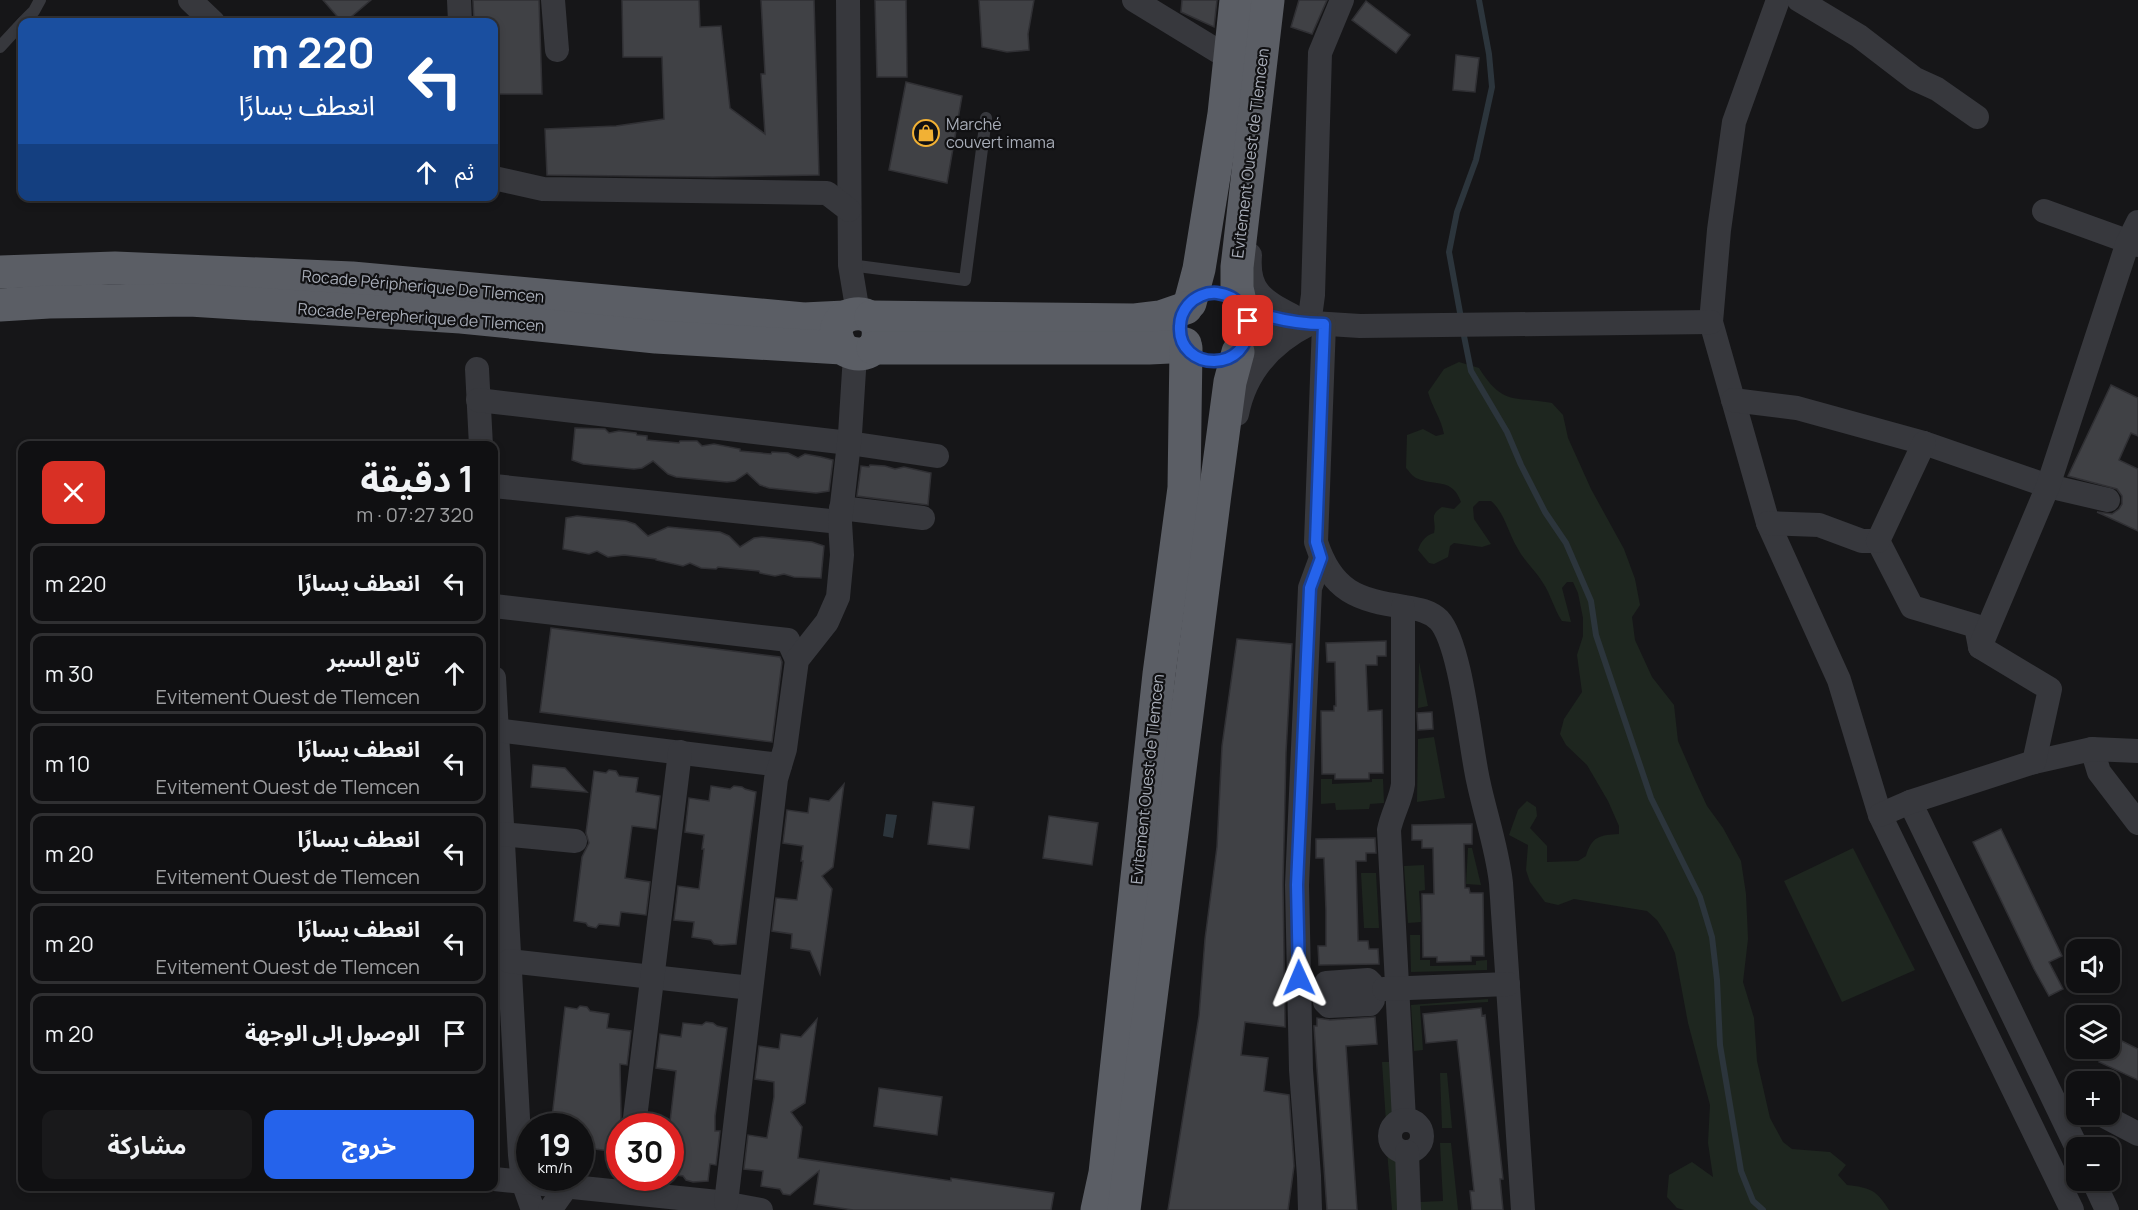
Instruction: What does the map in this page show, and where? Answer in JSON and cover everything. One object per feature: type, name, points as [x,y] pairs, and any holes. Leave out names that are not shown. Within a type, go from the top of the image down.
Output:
[{"type":"highway","name":"Evitement Ouest de Tlemcen","points":[[1097,1210],[1105,1173],[1159,674],[1184,488],[1186,346],[1180,333],[1180,325],[1199,269],[1224,114],[1236,0]]},
{"type":"highway","name":"Evitement Ouest de Tlemcen","points":[[1124,1210],[1228,396],[1240,350],[1247,338],[1248,321],[1237,288],[1237,267],[1268,0]]},
{"type":"highway","name":"Rocade Péripherique De Tlemcen","points":[[0,272],[115,268],[352,278],[804,319],[857,333]]},
{"type":"highway","points":[[857,333],[1135,320],[1160,317],[1188,305],[1204,294],[1220,293],[1235,300],[1242,308]]},
{"type":"highway","name":"Rocade Perepherique de Tlemcen","points":[[0,305],[190,300],[462,317],[656,337],[857,333]]},
{"type":"highway","points":[[857,333],[1156,348],[1186,346],[1199,358],[1215,362],[1231,357],[1240,350]]},
{"type":"street","points":[[190,0],[209,18]]},
{"type":"street","points":[[459,0],[460,18]]},
{"type":"street","points":[[554,0],[557,50]]},
{"type":"street","points":[[498,607],[793,650],[814,639],[827,622],[838,597],[842,555],[840,515],[849,443],[857,333],[850,265],[849,0]]},
{"type":"street","points":[[1134,0],[1229,58]]},
{"type":"street","points":[[1342,0],[1320,53],[1313,295],[1317,324],[1316,542],[1321,558],[1330,573],[1355,596],[1432,614],[1447,632],[1454,653],[1478,782],[1498,856],[1523,1210]]},
{"type":"street","points":[[1778,0],[1734,122],[1719,230],[1711,322],[1768,522],[1839,680],[1880,815],[2072,1210]]},
{"type":"street","points":[[1799,0],[1859,36],[1915,79],[1937,89],[1977,117]]},
{"type":"street","points":[[498,179],[543,189],[827,193],[849,210]]},
{"type":"street","points":[[1245,195],[1252,209],[1254,221],[1249,267],[1252,283],[1268,300],[1317,324]]},
{"type":"street","points":[[1980,647],[2048,486],[2135,236],[2044,211]]},
{"type":"street","points":[[1242,308],[1281,321],[1360,326],[1711,322]]},
{"type":"street","points":[[1240,350],[1271,332],[1317,324]]},
{"type":"street","points":[[1207,555],[1217,543],[1242,392],[1267,353],[1293,332],[1317,324]]},
{"type":"street","points":[[477,369],[481,441]]},
{"type":"street","points":[[478,400],[849,443],[937,456]]},
{"type":"street","points":[[1733,400],[1797,408],[1924,443],[2048,486],[2108,500]]},
{"type":"street","points":[[1878,541],[1924,443]]},
{"type":"street","points":[[498,486],[840,515],[923,518]]},
{"type":"street","points":[[1768,522],[1819,525],[1862,541],[1878,541]]},
{"type":"street","points":[[1878,541],[1912,607],[1976,626],[1980,647],[2050,689],[2034,762]]},
{"type":"street","points":[[1310,1210],[1301,1070],[1297,885],[1310,588],[1321,558]]},
{"type":"street","points":[[1403,607],[1402,791],[1389,830],[1404,1120],[1412,1120],[1418,1125],[1422,1135],[1417,1148],[1407,1152],[1409,1210]]},
{"type":"street","points":[[726,1203],[776,779],[784,748],[793,650]]},
{"type":"street","points":[[498,730],[780,765]]},
{"type":"street","points":[[1880,815],[1910,802],[2034,762],[2092,749],[2138,751]]},
{"type":"street","points":[[2092,749],[2099,772],[2138,823]]},
{"type":"street","points":[[636,1113],[680,752]]},
{"type":"street","points":[[498,765],[518,1113]]},
{"type":"street","points":[[1910,802],[2072,1137]]},
{"type":"street","points":[[502,834],[575,841]]},
{"type":"street","points":[[509,961],[751,988]]},
{"type":"street","points":[[1372,990],[1508,984]]},
{"type":"street","points":[[2120,1110],[2138,1119]]},
{"type":"street","points":[[2120,1125],[2138,1134]]},
{"type":"street","points":[[498,1179],[516,1181]]},
{"type":"street","points":[[594,1189],[726,1203],[761,1210]]},
{"type":"street","points":[[526,1191],[533,1210]]},
{"type":"street","points":[[550,1210],[563,1191]]},
{"type":"street","points":[[2098,1191],[2107,1210]]},
{"type":"lane","points":[[28,18],[40,0]]},
{"type":"lane","points":[[0,47],[18,28]]},
{"type":"lane","points":[[850,265],[965,279],[986,118]]},
{"type":"shaded area","points":[[1459,362],[1479,368],[1487,380],[1502,394],[1518,399],[1552,403],[1563,415],[1568,438],[1591,489],[1624,549],[1635,579],[1640,605],[1632,617],[1635,640],[1652,677],[1674,705],[1678,741],[1707,806],[1723,828],[1741,861],[1746,894],[1748,939],[1743,982],[1754,1018],[1757,1061],[1770,1118],[1783,1142],[1792,1149],[1830,1152],[1846,1165],[1838,1175],[1847,1185],[1872,1191],[1889,1210],[1684,1210],[1677,1208],[1667,1197],[1669,1175],[1692,1162],[1713,1177],[1708,1143],[1710,1105],[1688,1023],[1675,953],[1657,920],[1647,911],[1574,899],[1558,905],[1545,902],[1530,882],[1526,870],[1528,845],[1509,835],[1518,810],[1527,801],[1536,807],[1537,816],[1530,828],[1547,846],[1547,862],[1578,861],[1586,856],[1591,844],[1598,838],[1619,834],[1619,826],[1608,801],[1587,765],[1566,745],[1560,734],[1564,719],[1582,692],[1577,655],[1583,636],[1583,618],[1578,593],[1573,582],[1567,582],[1562,588],[1571,622],[1562,621],[1546,588],[1521,554],[1500,511],[1491,501],[1479,501],[1473,507],[1474,519],[1491,544],[1482,547],[1454,543],[1450,546],[1448,557],[1434,564],[1429,563],[1418,550],[1424,539],[1434,533],[1435,513],[1442,507],[1454,509],[1461,502],[1453,489],[1443,484],[1416,478],[1406,468],[1407,435],[1423,429],[1436,436],[1444,434],[1428,392],[1444,369]]},
{"type":"shaded area","points":[[1419,662],[1428,706],[1418,708]]},
{"type":"shaded area","points":[[1434,737],[1445,798],[1417,802],[1418,739]]},
{"type":"shaded area","points":[[1321,779],[1332,779],[1332,784],[1372,782],[1372,779],[1383,779],[1384,803],[1370,804],[1369,809],[1336,810],[1335,803],[1321,804]]},
{"type":"shaded area","points":[[886,814],[897,815],[893,838],[883,836]]},
{"type":"shaded area","points":[[1468,848],[1472,848],[1481,885],[1466,884]]},
{"type":"shaded area","points":[[1853,848],[1915,970],[1842,1002],[1784,881]]},
{"type":"shaded area","points":[[1424,865],[1425,890],[1419,891],[1421,922],[1408,923],[1404,866]]},
{"type":"shaded area","points":[[1361,873],[1376,873],[1379,928],[1364,928]]},
{"type":"shaded area","points":[[1410,935],[1420,935],[1420,960],[1430,960],[1430,966],[1476,965],[1476,961],[1487,960],[1487,970],[1411,972]]},
{"type":"shaded area","points":[[1488,999],[1488,1002],[1420,1006],[1423,1050],[1414,1051],[1411,1005]]},
{"type":"shaded area","points":[[1382,1062],[1389,1062],[1393,1116],[1386,1122]]},
{"type":"shaded area","points":[[1440,1073],[1447,1073],[1452,1128],[1442,1128]]},
{"type":"shaded area","points":[[1440,1143],[1451,1143],[1458,1210],[1421,1210],[1420,1202],[1443,1201]]},
{"type":"shaded area","points":[[1387,1151],[1396,1158],[1398,1210],[1392,1210]]},
{"type":"building","points":[[323,0],[371,0],[350,18],[339,18]]},
{"type":"building","points":[[473,0],[539,0],[542,94],[498,94],[498,18],[474,18]]},
{"type":"building","points":[[622,0],[699,0],[700,27],[721,26],[730,108],[765,134],[761,74],[765,74],[761,0],[814,0],[819,175],[713,177],[547,175],[545,129],[616,126],[664,119],[662,57],[623,57]]},
{"type":"building","points":[[875,0],[906,0],[907,77],[877,77]]},
{"type":"building","points":[[979,0],[1034,0],[1028,34],[1029,50],[1007,52],[982,47]]},
{"type":"building","points":[[1182,0],[1217,0],[1214,27],[1181,12]]},
{"type":"building","points":[[1299,0],[1327,0],[1312,34],[1291,27]]},
{"type":"building","points":[[1366,1],[1410,35],[1396,53],[1352,20]]},
{"type":"building","points":[[1456,55],[1479,58],[1475,92],[1453,90]]},
{"type":"building","name":"Marché couvert imama","points":[[906,82],[962,96],[947,183],[889,170]]},
{"type":"building","points":[[2111,385],[2138,398],[2138,436],[2131,433],[2119,460],[2138,469],[2138,531],[2097,512],[2112,514],[2119,509],[2122,496],[2117,489],[2068,476]]},
{"type":"building","points":[[575,428],[605,429],[609,433],[619,431],[636,433],[647,436],[647,440],[679,443],[680,441],[697,441],[702,446],[714,444],[740,449],[740,451],[788,453],[798,458],[805,454],[821,457],[833,460],[829,491],[816,493],[769,488],[760,485],[747,473],[735,481],[727,482],[676,477],[668,474],[653,461],[642,468],[634,469],[583,464],[572,460]]},
{"type":"building","points":[[870,465],[895,469],[904,467],[931,473],[928,505],[857,496],[861,466],[869,467]]},
{"type":"building","points":[[577,516],[626,521],[635,524],[648,536],[668,527],[720,532],[729,536],[740,547],[754,538],[762,537],[812,542],[824,546],[821,578],[794,577],[784,574],[775,576],[759,571],[718,567],[716,569],[701,568],[690,563],[683,566],[656,559],[624,555],[608,557],[597,551],[589,554],[563,549],[566,518]]},
{"type":"building","points":[[551,628],[780,657],[782,662],[772,742],[540,712]]},
{"type":"building","points":[[1237,639],[1292,644],[1286,752],[1283,884],[1285,1027],[1245,1022],[1241,1055],[1268,1058],[1264,1091],[1289,1095],[1294,1166],[1288,1210],[1168,1210],[1199,1016],[1205,939],[1217,847],[1222,746]]},
{"type":"building","points":[[1386,641],[1386,656],[1377,656],[1377,665],[1366,665],[1368,711],[1382,710],[1383,773],[1369,773],[1369,779],[1335,779],[1335,774],[1322,774],[1321,711],[1334,711],[1334,706],[1336,706],[1335,662],[1327,662],[1326,643]]},
{"type":"building","points":[[1432,712],[1433,729],[1418,730],[1417,713]]},
{"type":"building","points":[[533,765],[565,768],[587,792],[531,787]]},
{"type":"building","points":[[609,770],[616,771],[619,776],[638,778],[636,792],[660,796],[656,829],[632,826],[625,878],[650,882],[646,915],[621,912],[619,926],[599,924],[596,928],[574,921],[582,857],[589,843],[586,833],[594,771],[606,773]]},
{"type":"building","points":[[844,784],[833,867],[822,876],[832,889],[820,974],[810,951],[791,948],[792,934],[772,931],[776,898],[797,900],[803,861],[801,861],[803,846],[783,843],[787,810],[808,813],[810,798],[829,801]]},
{"type":"building","points":[[711,786],[730,789],[734,786],[742,787],[756,792],[736,944],[714,944],[711,940],[692,937],[694,922],[674,920],[678,886],[699,889],[704,849],[702,849],[704,835],[685,832],[689,798],[709,801]]},
{"type":"building","points":[[933,802],[974,807],[969,849],[928,844]]},
{"type":"building","points":[[1049,816],[1098,823],[1092,865],[1043,858]]},
{"type":"building","points":[[1472,824],[1472,844],[1464,844],[1465,888],[1469,888],[1470,893],[1483,893],[1484,956],[1471,956],[1471,961],[1437,962],[1437,957],[1423,957],[1422,894],[1434,894],[1433,848],[1422,848],[1422,840],[1412,840],[1412,825]]},
{"type":"building","points":[[2001,829],[2062,956],[2049,962],[2063,989],[2049,996],[1973,842]]},
{"type":"building","points":[[1375,838],[1376,853],[1366,853],[1366,861],[1356,861],[1358,941],[1368,941],[1369,949],[1378,949],[1379,964],[1319,965],[1318,946],[1326,946],[1326,911],[1324,858],[1316,858],[1316,839]]},
{"type":"building","points":[[580,1006],[587,1007],[590,1011],[609,1014],[607,1028],[631,1031],[627,1065],[620,1064],[621,1113],[606,1113],[606,1151],[594,1149],[594,1113],[553,1113],[565,1007],[577,1009]]},
{"type":"building","points":[[1481,1008],[1482,1016],[1485,1015],[1503,1179],[1500,1179],[1503,1210],[1472,1210],[1470,1191],[1474,1191],[1457,1040],[1426,1043],[1425,1034],[1423,1014]]},
{"type":"building","points":[[1375,1017],[1377,1044],[1346,1046],[1357,1210],[1327,1210],[1314,1026],[1317,1026],[1317,1018],[1330,1020]]},
{"type":"building","points":[[817,1019],[805,1103],[791,1112],[802,1127],[798,1158],[951,1181],[951,1178],[1054,1193],[1051,1210],[853,1210],[814,1204],[819,1171],[790,1195],[783,1194],[780,1189],[761,1186],[763,1171],[744,1169],[748,1135],[767,1138],[774,1097],[774,1082],[755,1079],[759,1046],[779,1049],[781,1034],[801,1037]]},
{"type":"building","points":[[706,1022],[727,1028],[715,1116],[715,1131],[720,1131],[716,1165],[710,1164],[708,1181],[693,1182],[684,1177],[684,1113],[671,1113],[676,1071],[656,1068],[660,1034],[681,1037],[683,1023],[702,1025]]},
{"type":"building","points":[[2120,1040],[2138,1049],[2138,1080],[2120,1071],[2099,1062],[2100,1059],[2120,1059]]},
{"type":"building","points":[[879,1088],[942,1097],[937,1135],[874,1126]]},
{"type":"waterway","points":[[1461,318],[1449,252],[1457,212],[1476,160],[1492,87],[1489,54],[1479,0]]},
{"type":"waterway","points":[[1463,331],[1471,371],[1507,432],[1545,512],[1566,543],[1591,601],[1596,635],[1651,798],[1700,897],[1712,937],[1717,980],[1720,1045],[1741,1171],[1753,1201],[1763,1210]]},
{"type":"place","name":"Marché couvert imama","points":[[926,133]]},
{"type":"route","points":[[1248,321],[1247,338],[1244,345],[1231,357],[1215,362],[1192,354],[1186,348],[1180,333],[1182,316],[1190,303],[1204,294],[1212,293],[1228,296],[1235,300],[1243,310],[1281,321],[1324,324],[1316,542],[1321,558],[1310,588],[1297,885],[1299,978]]}]
